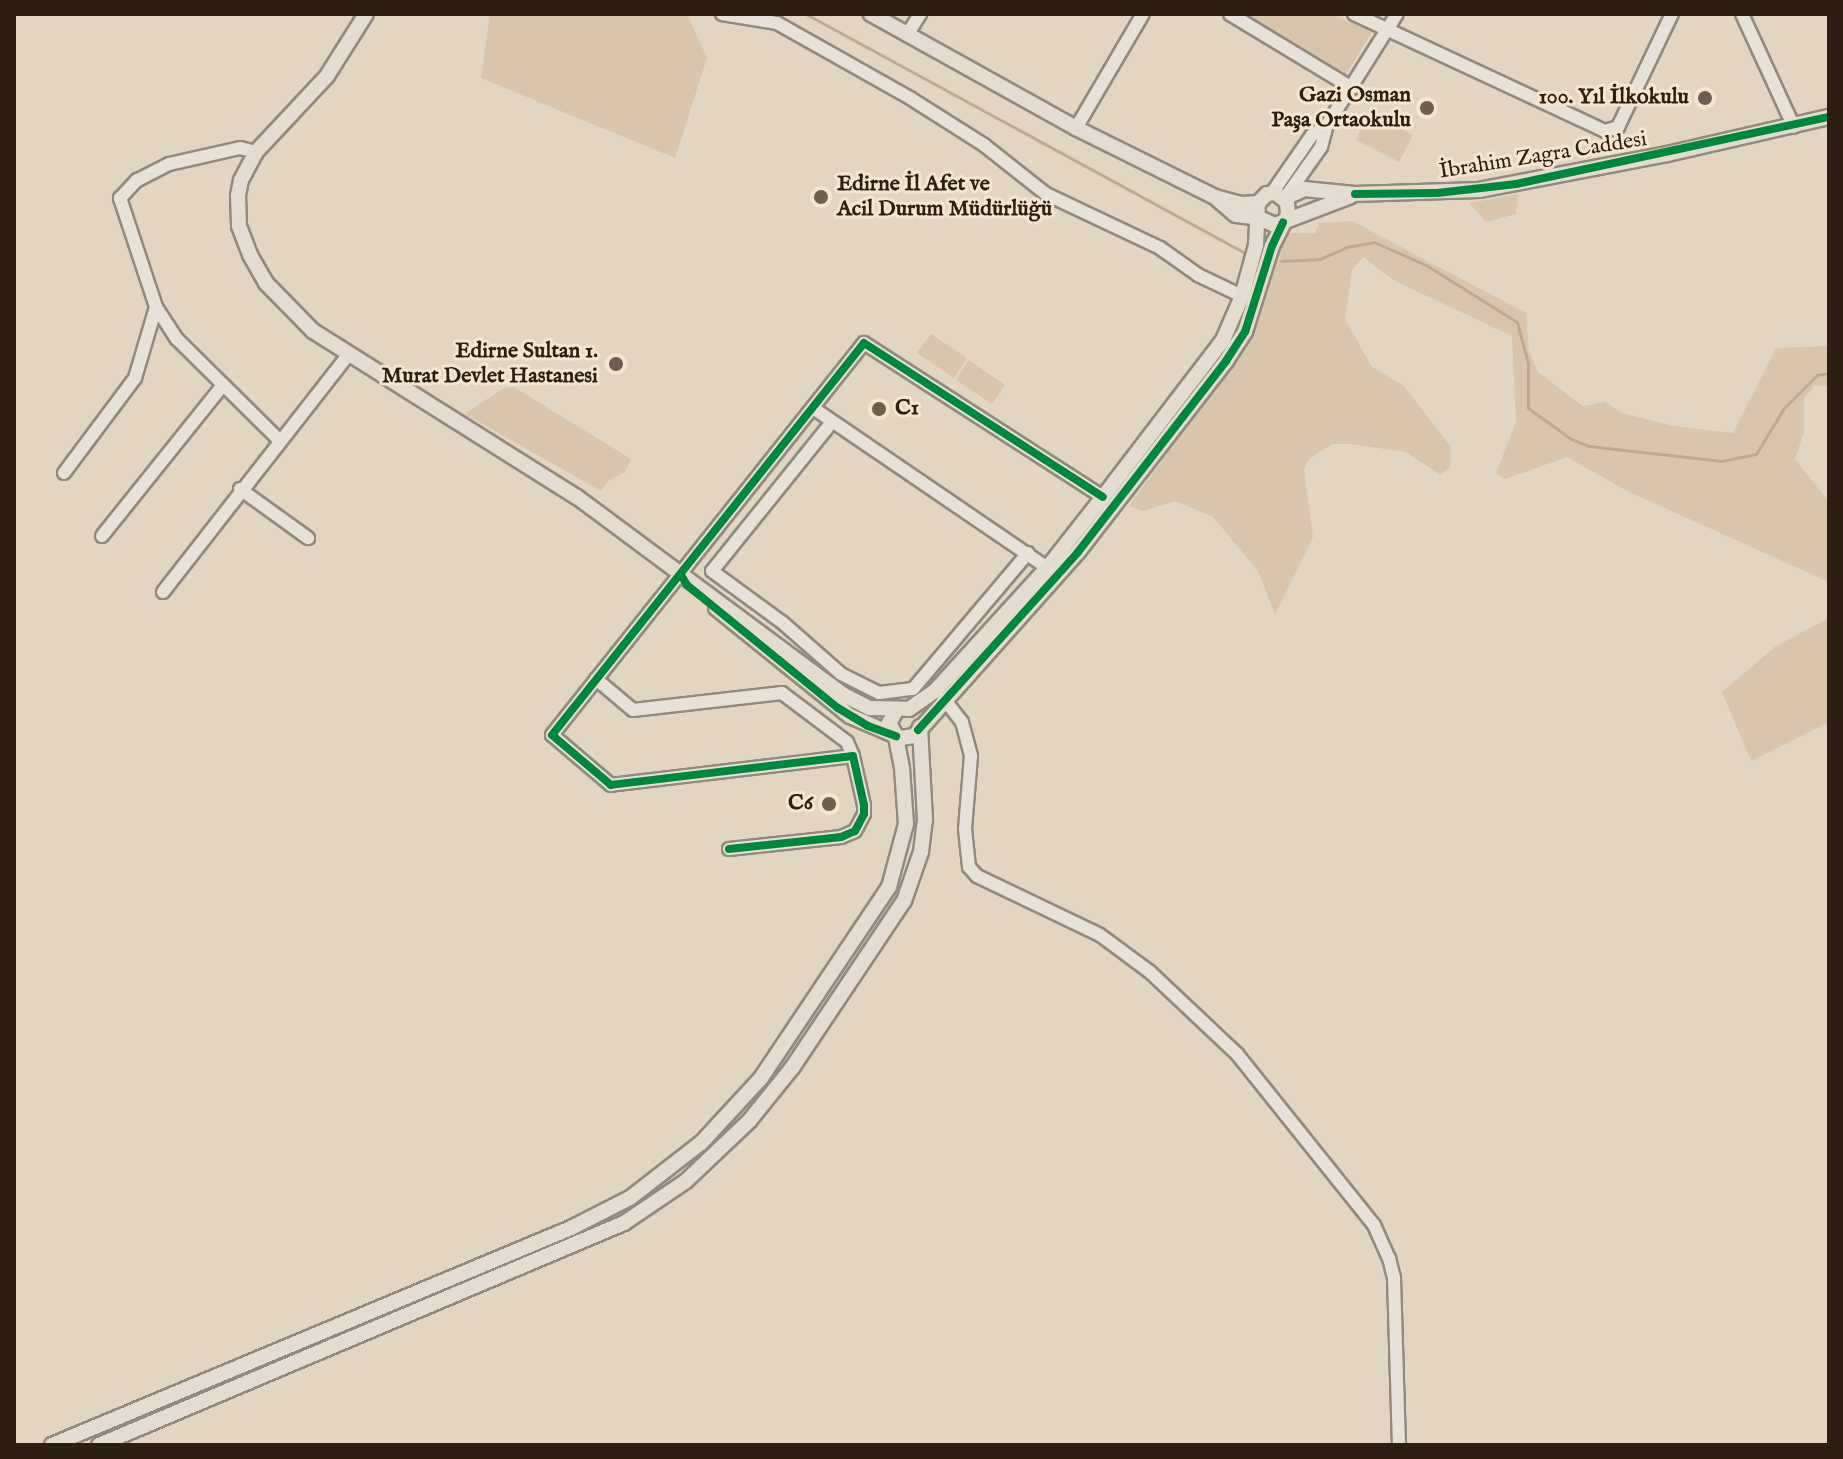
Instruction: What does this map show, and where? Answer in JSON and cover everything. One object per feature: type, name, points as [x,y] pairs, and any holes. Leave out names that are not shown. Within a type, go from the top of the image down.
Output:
[{"type":"main road","points":[[52,1445],[591,1219],[630,1198],[701,1143],[761,1078],[784,1047],[889,887],[906,824],[906,796],[896,736],[889,723],[903,710],[935,691],[1053,571],[1103,497],[1223,340],[1242,296],[1259,211],[1278,196],[1289,209],[1272,246],[1245,332],[1053,571],[908,739],[896,736],[850,716],[687,585],[681,575],[577,497],[313,331],[266,283],[250,255],[239,226],[238,196],[256,152],[318,87],[366,14]]},
{"type":"main road","points":[[871,14],[1076,128],[1215,197],[1259,211],[1271,225],[1283,222]]},
{"type":"main road","name":"İbrahim Zagra Caddesi","points":[[1278,196],[1304,189],[1355,194],[1479,190],[1794,127],[1829,117]]},
{"type":"main road","name":"İbrahim Zagra Caddesi","points":[[1283,222],[1355,194]]},
{"type":"main road","points":[[99,1445],[611,1229],[686,1181],[750,1120],[792,1068],[904,901],[914,879],[925,820],[918,730],[920,720],[903,710],[870,708],[855,702],[691,577],[681,575]]},
{"type":"street","points":[[722,14],[777,23],[910,98],[984,145],[1046,194],[1160,248],[1198,275],[1242,296]]},
{"type":"street","points":[[907,35],[920,14]]},
{"type":"street","points":[[1076,128],[1143,14]]},
{"type":"street","points":[[1230,14],[1352,88]]},
{"type":"street","points":[[1354,14],[1605,131],[1618,127],[1672,14]]},
{"type":"street","points":[[1278,196],[1312,135],[1327,125],[1397,14]]},
{"type":"street","points":[[1742,14],[1794,127]]},
{"type":"street","points":[[256,152],[240,148],[169,164],[137,180],[120,198],[156,307],[177,339],[280,441]]},
{"type":"street","points":[[64,473],[135,378],[156,307]]},
{"type":"street","points":[[853,756],[611,785],[552,735],[864,343],[1103,497]]},
{"type":"street","points":[[163,592],[240,489],[348,355]]},
{"type":"street","points":[[102,536],[222,386]]},
{"type":"street","points":[[813,408],[1053,571]]},
{"type":"street","points":[[832,422],[712,571],[783,623],[841,674],[879,693],[913,689],[1028,553]]},
{"type":"street","points":[[240,489],[308,538]]},
{"type":"street","points":[[782,693],[797,674]]},
{"type":"street","points":[[596,679],[633,710],[782,693],[847,742],[864,805],[864,814],[855,831],[841,837],[729,849]]},
{"type":"street","points":[[944,699],[962,722],[968,739],[970,768],[965,829],[969,867],[977,876],[1100,935],[1150,972],[1246,1063],[1374,1225],[1394,1278],[1399,1445]]},
{"type":"shaded area","points":[[490,14],[687,14],[707,58],[675,158],[481,78]]},
{"type":"shaded area","points":[[1241,14],[1331,14],[1372,32],[1346,74]]},
{"type":"shaded area","points":[[1370,112],[1413,135],[1399,162],[1356,140]]},
{"type":"shaded area","points":[[1518,194],[1516,214],[1486,222],[1469,203]]},
{"type":"shaded area","points":[[1352,221],[1526,313],[1529,352],[1538,372],[1583,406],[1605,402],[1622,413],[1674,426],[1733,433],[1776,348],[1829,346],[1829,386],[1815,386],[1804,398],[1804,432],[1795,459],[1829,502],[1829,582],[1627,491],[1567,457],[1505,479],[1496,473],[1516,422],[1512,336],[1395,281],[1363,257],[1352,270],[1345,319],[1372,367],[1403,385],[1451,447],[1450,468],[1440,475],[1406,452],[1350,444],[1332,444],[1309,459],[1304,469],[1313,537],[1275,615],[1258,571],[1213,517],[1176,501],[1143,511],[1129,506],[1250,339],[1281,238],[1286,233],[1315,233],[1319,223]]},
{"type":"shaded area","points":[[931,334],[967,358],[954,378],[917,353]]},
{"type":"shaded area","points":[[969,360],[1005,385],[992,404],[956,380]]},
{"type":"shaded area","points":[[505,387],[514,387],[631,459],[625,472],[609,480],[601,491],[465,414]]},
{"type":"shaded area","points":[[1829,618],[1829,722],[1751,761],[1722,692],[1776,646]]},
{"type":"waterway","points":[[806,14],[1247,254]]},
{"type":"waterway","points":[[1281,261],[1320,259],[1347,247],[1374,242],[1426,265],[1517,322],[1528,363],[1528,408],[1571,439],[1589,446],[1722,461],[1756,454],[1784,408],[1817,375],[1829,373]]},
{"type":"cycle path","points":[[1355,194],[1437,193],[1516,184],[1829,117]]},
{"type":"cycle path","points":[[918,730],[1078,552],[1226,361],[1245,332],[1272,246],[1283,222]]},
{"type":"cycle path","points":[[729,849],[841,837],[855,831],[864,814],[864,805],[853,756],[611,785],[552,735],[864,343],[1103,497]]},
{"type":"cycle path","points":[[681,575],[687,585],[838,708],[868,726],[896,736]]},
{"type":"place","name":"100. Yıl İlkokulu","points":[[1705,98]]},
{"type":"place","name":"Gazi Osman Paşa Ortaokulu","points":[[1427,108]]},
{"type":"place","name":"Edirne İl Afet ve Acil Durum Müdürlüğü","points":[[821,197]]},
{"type":"place","name":"Edirne Sultan 1. Murat Devlet Hastanesi","points":[[616,364]]},
{"type":"place","name":"C1","points":[[879,409]]},
{"type":"place","name":"C6","points":[[829,804]]}]
